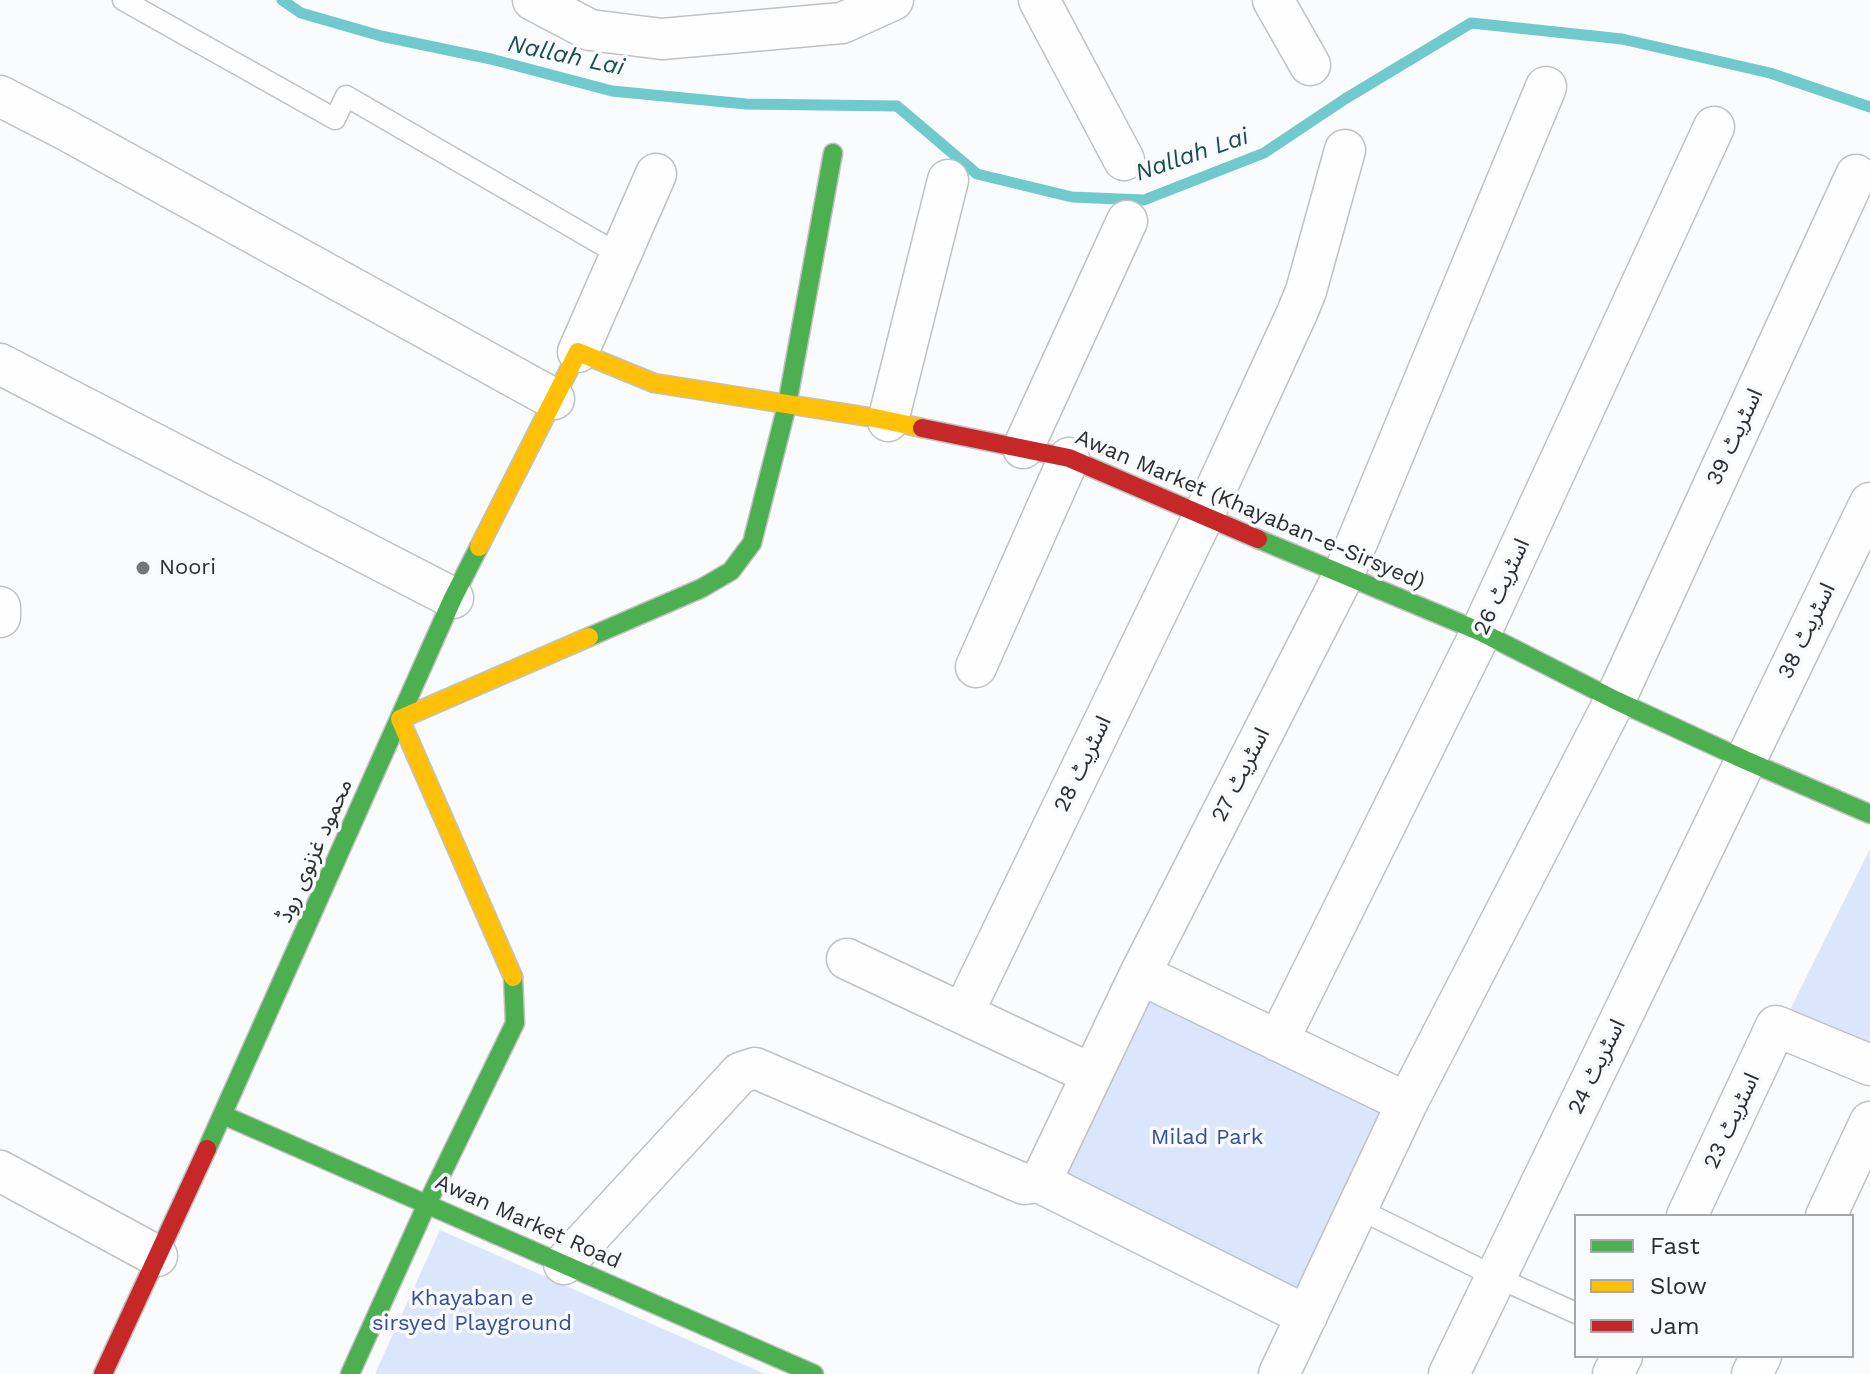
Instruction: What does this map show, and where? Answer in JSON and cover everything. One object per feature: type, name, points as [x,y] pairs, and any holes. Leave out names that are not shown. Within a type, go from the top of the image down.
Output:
[{"type":"street","points":[[533,0],[590,30],[662,39],[793,13],[842,23],[893,0]]},
{"type":"street","points":[[1039,0],[1124,160]]},
{"type":"street","points":[[1273,0],[1310,65]]},
{"type":"street","name":"اسٹریٹ 27","points":[[1039,1182],[1140,974],[1343,576],[1546,87]]},
{"type":"street","points":[[0,96],[554,399]]},
{"type":"street","name":"اسٹریٹ 26","points":[[1278,1041],[1481,632],[1714,127]]},
{"type":"street","name":"اسٹریٹ 28","points":[[963,1013],[1204,515],[1302,302],[1345,150]]},
{"type":"street","points":[[350,1374],[427,1204],[515,1023],[514,980],[400,719],[702,588],[731,571],[752,543],[787,405],[833,153]]},
{"type":"street","points":[[578,352],[656,174]]},
{"type":"street","name":"اسٹریٹ 39","points":[[1279,1374],[1407,1103],[1615,700],[1856,175]]},
{"type":"street","points":[[888,421],[948,180]]},
{"type":"street","points":[[1023,448],[1127,221]]},
{"type":"street","name":"Awan Market (Khayaban-e-Sirsyed)","points":[[578,352],[654,383],[888,421],[1069,458],[1481,632],[1615,700],[1870,814]]},
{"type":"street","name":"محمود غزنوی روڈ","points":[[103,1374],[223,1115],[453,598],[578,352]]},
{"type":"street","points":[[0,364],[453,598]]},
{"type":"street","points":[[976,667],[1069,458]]},
{"type":"street","name":"اسٹریٹ 38","points":[[1745,760],[1870,503]]},
{"type":"street","points":[[0,607],[0,617]]},
{"type":"street","name":"اسٹریٹ 24","points":[[1449,1374],[1745,760]]},
{"type":"street","points":[[847,959],[1091,1074]]},
{"type":"street","points":[[1140,974],[1407,1103]]},
{"type":"street","name":"اسٹریٹ 23","points":[[1688,1214],[1776,1026],[1870,1065]]},
{"type":"street","points":[[564,1264],[740,1073],[755,1068],[1024,1184],[1039,1182],[1307,1316]]},
{"type":"street","name":"Awan Market Road","points":[[223,1115],[814,1374]]},
{"type":"street","points":[[1827,1214],[1870,1122]]},
{"type":"street","points":[[0,1171],[157,1256]]},
{"type":"lane","points":[[123,0],[335,119],[346,96],[620,255]]},
{"type":"lane","points":[[1357,1208],[1574,1312]]},
{"type":"green space","points":[[1870,849],[1870,1055],[1787,1016]]},
{"type":"green space","name":"Milad Park","points":[[1143,992],[1389,1107],[1302,1296],[1050,1180]]},
{"type":"green space","name":"Khayaban e sirsyed Playground","points":[[440,1230],[765,1374],[375,1374]]},
{"type":"waterway","name":"Nallah Lai","points":[[282,0],[301,13],[381,36],[491,59],[612,91],[746,104],[897,106],[977,174],[1072,197],[1144,200],[1264,153],[1345,99],[1471,23],[1622,39],[1770,73],[1870,107]]},
{"type":"traffic: fast","points":[[589,637],[702,588],[731,571],[752,543],[787,405],[833,153]]},
{"type":"traffic: fast","points":[[1258,539],[1481,632],[1615,700],[1870,814]]},
{"type":"traffic: fast","points":[[207,1149],[453,598],[479,547]]},
{"type":"traffic: fast","points":[[350,1374],[427,1204],[515,1023],[513,977]]},
{"type":"traffic: fast","points":[[223,1115],[814,1374]]},
{"type":"traffic: slow","points":[[479,547],[578,352],[654,383],[922,428]]},
{"type":"traffic: slow","points":[[513,977],[400,719],[589,637]]},
{"type":"traffic: jam","points":[[922,428],[1069,458],[1258,539]]},
{"type":"traffic: jam","points":[[103,1374],[207,1149]]},
{"type":"place","name":"Noori","points":[[143,568]]}]
